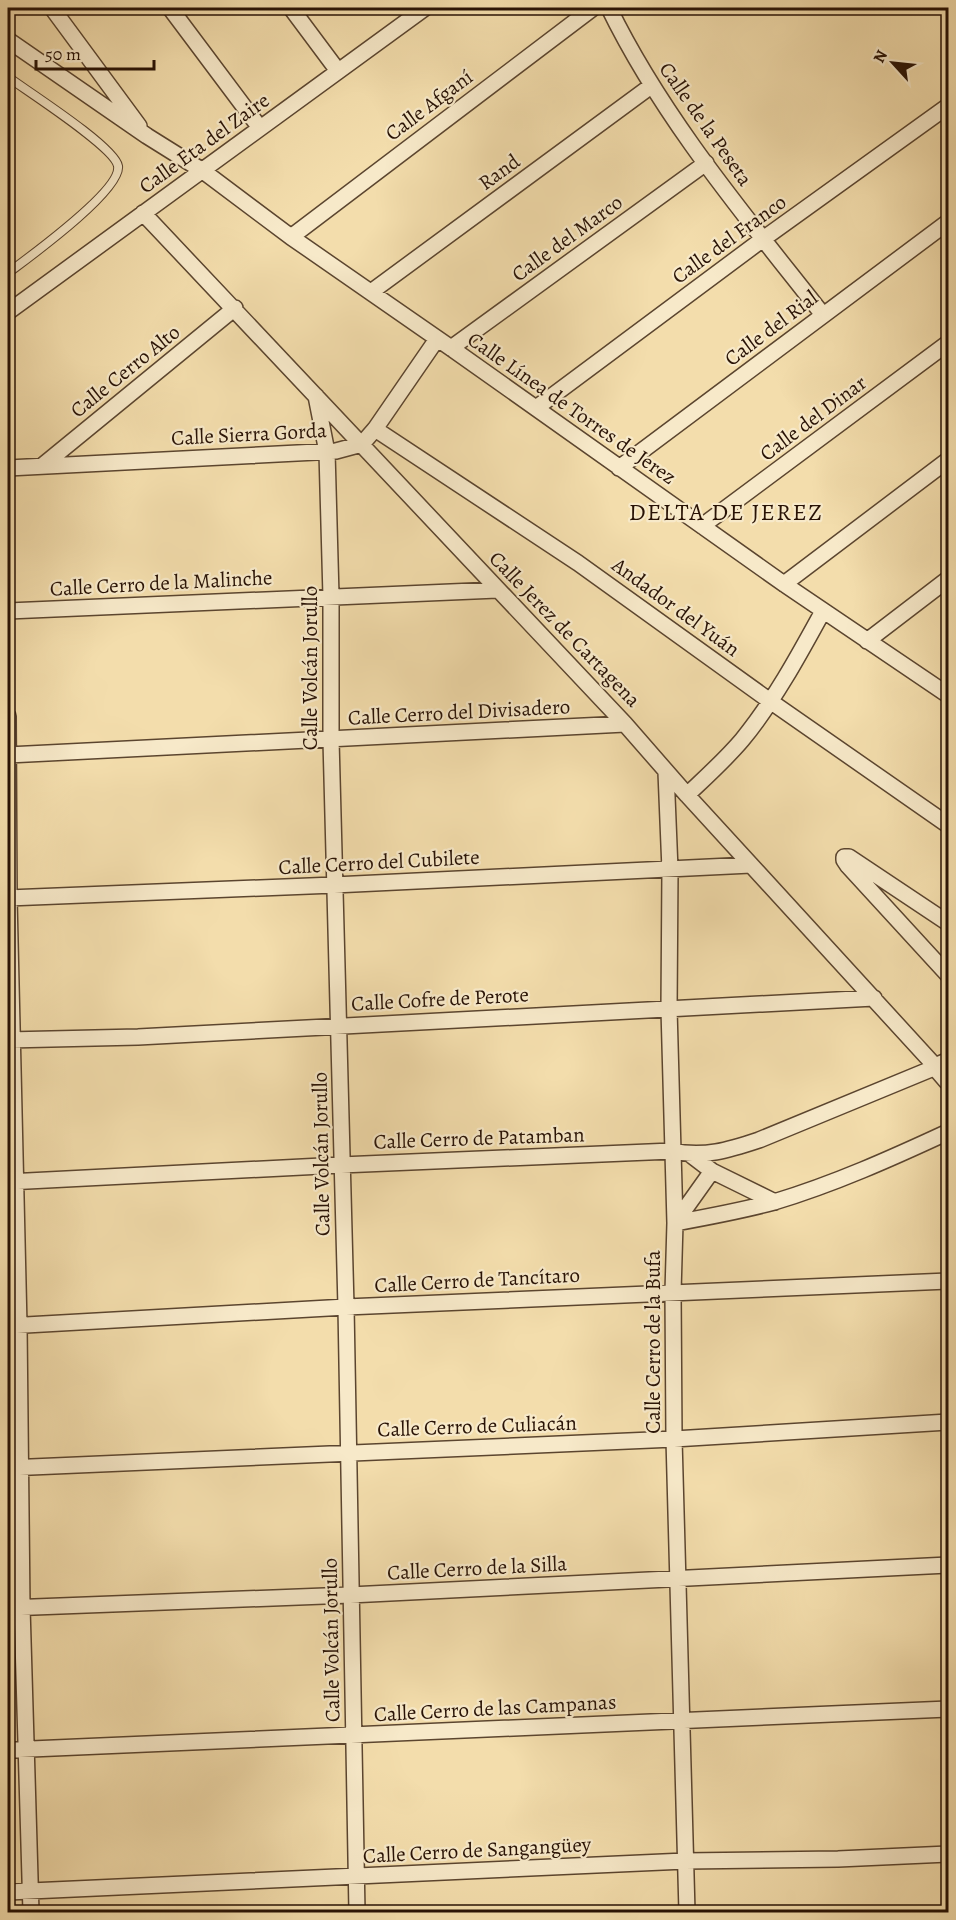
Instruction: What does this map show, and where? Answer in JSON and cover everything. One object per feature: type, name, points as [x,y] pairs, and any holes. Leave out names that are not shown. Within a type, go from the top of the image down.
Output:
[{"type":"street","points":[[52,8],[147,136]]},
{"type":"street","points":[[170,8],[260,128]]},
{"type":"street","points":[[291,8],[338,71]]},
{"type":"street","name":"Calle Afganí","points":[[291,237],[593,8]]},
{"type":"street","name":"Calle de la Peseta","points":[[609,8],[651,86],[763,239],[823,315]]},
{"type":"street","name":"Calle Eta del Zaire","points":[[8,312],[203,171],[416,10]]},
{"type":"street","name":"Calle Línea de Torres de Jerez","points":[[8,40],[147,136],[203,171],[291,237],[784,584],[947,693]]},
{"type":"street","name":"Rand","points":[[370,292],[651,86]]},
{"type":"street","name":"Calle del Franco","points":[[536,408],[763,239],[948,106]]},
{"type":"street","name":"Calle del Marco","points":[[451,348],[706,163]]},
{"type":"street","name":"Calle Jerez de Cartagena","points":[[143,213],[625,724],[666,772],[874,999],[944,1070]]},
{"type":"street","name":"Calle del Rial","points":[[619,468],[948,222]]},
{"type":"street","name":"Calle Cerro Alto","points":[[42,466],[235,308]]},
{"type":"street","points":[[362,444],[375,429],[437,339]]},
{"type":"street","name":"Calle del Dinar","points":[[702,526],[948,343]]},
{"type":"street","name":"Calle Volcán Jorullo","points":[[316,395],[327,452],[332,596],[331,740],[346,1307],[357,1912]]},
{"type":"street","name":"Andador del Yuán","points":[[375,429],[578,563],[948,825]]},
{"type":"street","name":"Calle Sierra Gorda","points":[[8,468],[327,452],[362,444]]},
{"type":"street","points":[[784,584],[948,460]]},
{"type":"street","points":[[867,641],[948,579]]},
{"type":"street","name":"Calle Cerro de la Malinche","points":[[8,611],[497,590]]},
{"type":"street","points":[[687,795],[721,764],[744,738],[799,655],[824,611]]},
{"type":"street","points":[[8,716],[15,1607],[25,1749],[31,1912]]},
{"type":"street","name":"Calle Cerro del Divisadero","points":[[8,755],[625,724]]},
{"type":"street","name":"Calle Cerro de la Bufa","points":[[666,772],[670,870],[669,1009],[675,1223],[674,1438],[687,1912]]},
{"type":"street","points":[[948,923],[849,856],[844,857],[849,866],[948,975]]},
{"type":"street","name":"Calle Cerro del Cubilete","points":[[8,898],[751,865]]},
{"type":"street","name":"Calle Cofre de Perote","points":[[10,1040],[138,1037],[874,999]]},
{"type":"street","name":"Calle Cerro de Patamban","points":[[12,1182],[672,1151],[691,1155],[730,1150],[944,1070]]},
{"type":"street","points":[[675,1223],[724,1215],[775,1202],[845,1177],[948,1132]]},
{"type":"street","points":[[691,1155],[712,1171],[775,1202]]},
{"type":"street","points":[[675,1223],[712,1171]]},
{"type":"street","name":"Calle Cerro de Tancítaro","points":[[13,1326],[346,1307],[948,1281]]},
{"type":"street","name":"Calle Cerro de Culiacán","points":[[14,1468],[674,1438],[948,1422]]},
{"type":"street","name":"Calle Cerro de la Silla","points":[[15,1607],[350,1595],[948,1565]]},
{"type":"street","name":"Calle Cerro de las Campanas","points":[[8,1750],[948,1709]]},
{"type":"street","name":"Calle Cerro de Sangangüey","points":[[8,1892],[686,1862],[948,1854]]},
{"type":"lane","points":[[8,77],[99,142],[115,158],[118,165],[118,174],[113,183],[81,214],[8,273]]},
{"type":"district","name":"DELTA DE JEREZ","points":[[726,512]]}]
